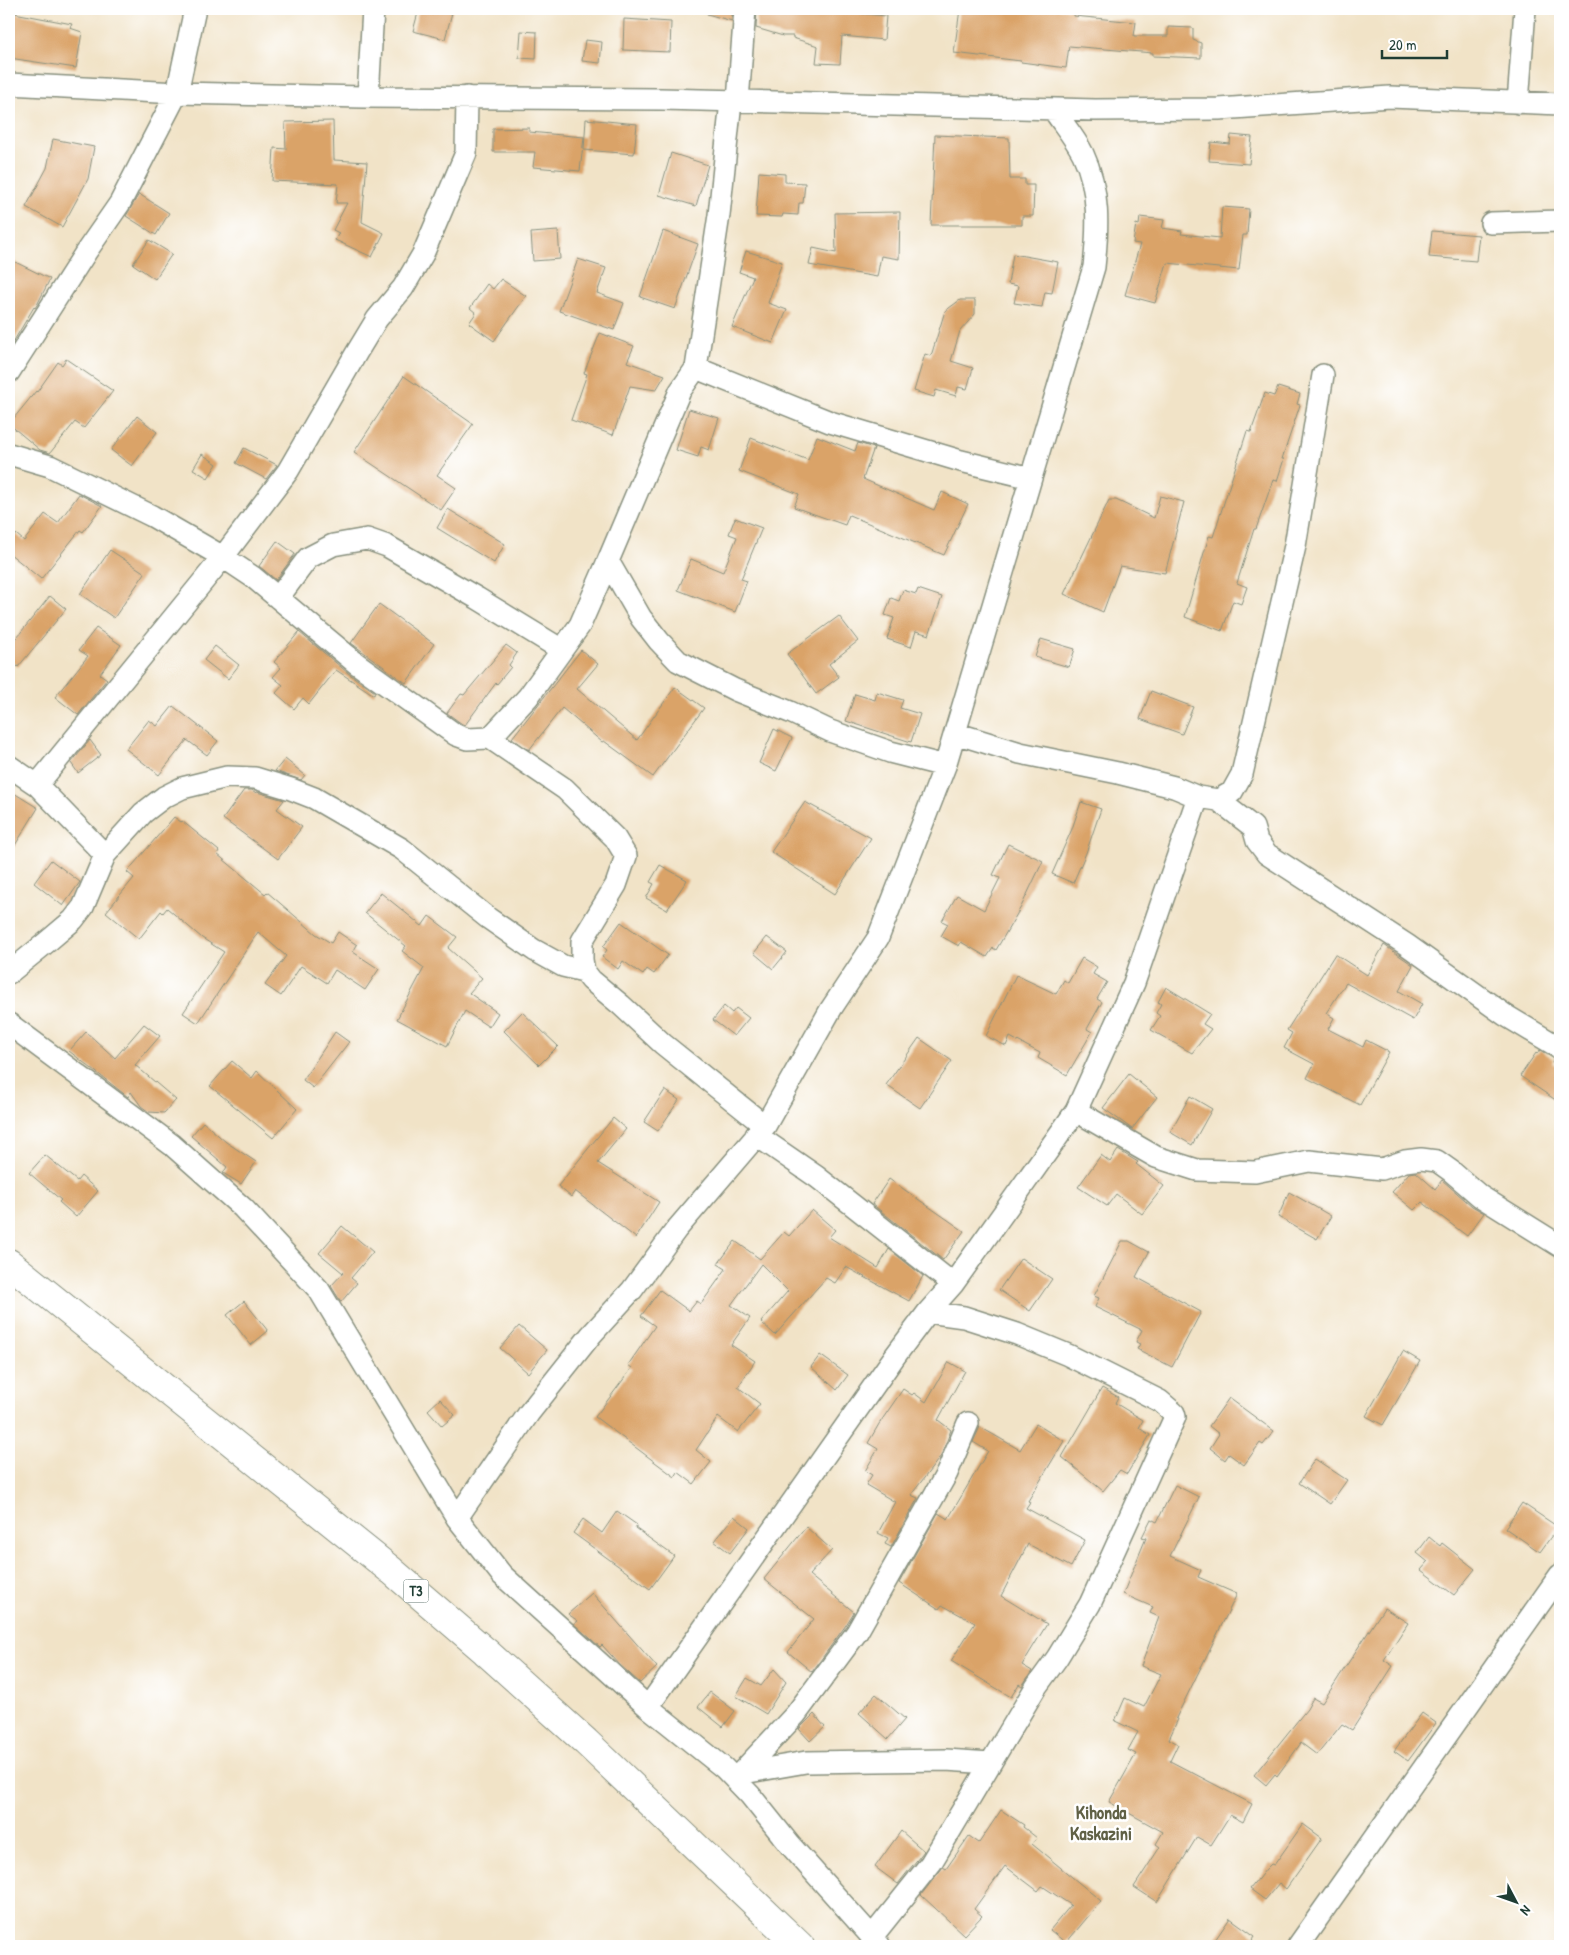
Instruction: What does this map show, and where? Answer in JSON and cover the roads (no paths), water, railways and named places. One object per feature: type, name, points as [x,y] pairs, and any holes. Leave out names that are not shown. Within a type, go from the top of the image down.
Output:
[{"type":"highway","name":"T3","points":[[9,1263],[392,1571],[486,1651],[586,1742],[800,1946]]},
{"type":"street","points":[[9,372],[86,252],[120,204],[177,93],[195,9]]},
{"type":"street","points":[[368,98],[374,9]]},
{"type":"street","points":[[490,738],[528,697],[580,625],[680,391],[696,368],[719,215],[745,9]]},
{"type":"street","points":[[1518,103],[1525,9]]},
{"type":"street","points":[[9,84],[177,93],[368,98],[467,97],[734,100],[1053,109],[1219,109],[1390,97],[1560,104]]},
{"type":"street","points":[[37,786],[223,557],[288,471],[377,319],[403,288],[423,254],[466,153],[467,97]]},
{"type":"street","points":[[458,1518],[529,1413],[591,1336],[632,1290],[676,1230],[760,1130],[831,1009],[878,938],[945,766],[1094,267],[1098,229],[1093,183],[1083,154],[1053,109]]},
{"type":"street","points":[[1491,223],[1560,221]]},
{"type":"street","points":[[696,368],[830,422],[960,461],[1031,478]]},
{"type":"street","points":[[1208,798],[1232,792],[1242,774],[1295,546],[1323,375]]},
{"type":"street","points":[[9,454],[50,466],[152,516],[223,557],[253,577],[356,663],[456,735],[467,739],[490,738],[565,789],[615,838],[626,856],[616,885],[582,941],[584,971],[591,980],[760,1130],[953,1284]]},
{"type":"street","points":[[278,598],[308,558],[333,545],[367,540],[387,546],[478,598],[562,650]]},
{"type":"street","points":[[608,561],[641,618],[678,661],[735,690],[790,712],[830,731],[890,752],[945,766]]},
{"type":"street","points":[[955,733],[1020,753],[1118,773],[1208,798],[1253,827],[1257,841],[1267,854],[1407,945],[1505,1015],[1560,1048]]},
{"type":"street","points":[[9,766],[37,786],[105,855]]},
{"type":"street","points":[[9,974],[60,931],[84,907],[105,855],[143,813],[164,797],[182,788],[227,776],[255,778],[314,798],[402,849],[488,918],[534,950],[563,966],[584,971]]},
{"type":"street","points":[[648,1707],[754,1554],[928,1312],[953,1284],[1076,1111],[1134,983],[1208,798]]},
{"type":"street","points":[[9,1024],[172,1145],[243,1208],[319,1290],[458,1518],[502,1575],[648,1707],[731,1771],[790,1845],[876,1942],[931,1863],[1036,1687],[1057,1658],[1090,1604],[1175,1417],[1174,1413],[1160,1401],[1068,1355],[1017,1334],[973,1320],[928,1312]]},
{"type":"street","points":[[1076,1111],[1156,1157],[1197,1170],[1255,1172],[1309,1161],[1382,1169],[1421,1159],[1437,1161],[1451,1170],[1480,1196],[1560,1246]]},
{"type":"street","points":[[731,1771],[796,1714],[857,1632],[947,1473],[968,1423]]},
{"type":"street","points":[[1298,1946],[1560,1575]]},
{"type":"street","points":[[731,1771],[806,1762],[946,1760],[990,1763]]},
{"type":"district","name":"Kihonda Kaskazini","points":[[1101,1824]]}]
